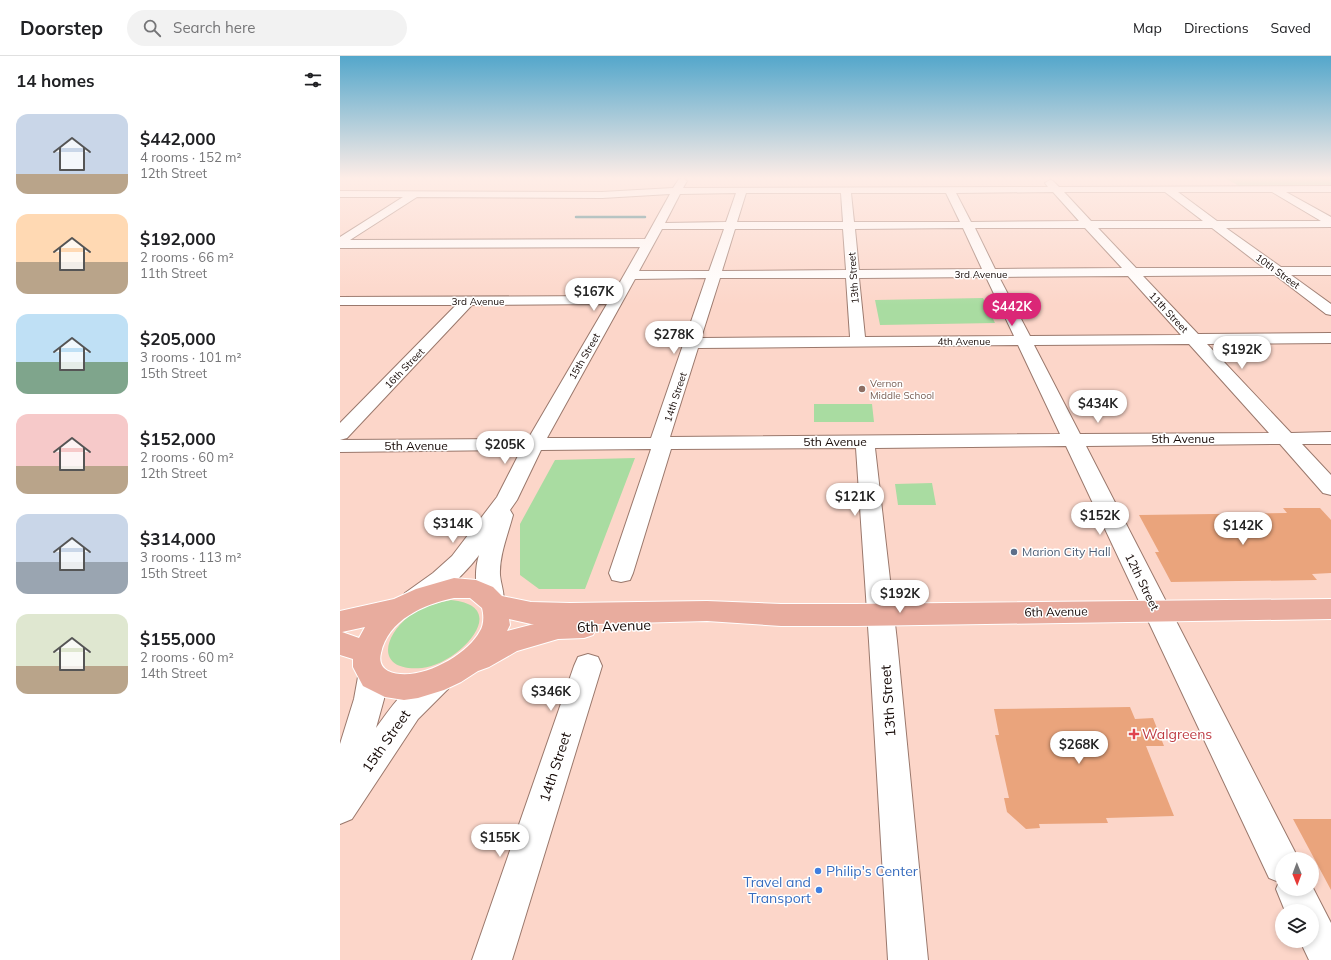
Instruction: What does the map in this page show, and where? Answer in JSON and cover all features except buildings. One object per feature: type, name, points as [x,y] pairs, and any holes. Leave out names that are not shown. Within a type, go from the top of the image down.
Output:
[{"type":"main road","points":[[340,622],[407,604],[434,592],[454,588],[472,589],[486,595],[494,603],[498,614],[491,638],[469,662],[447,675],[422,685],[400,687],[381,683],[369,664],[340,643]]},
{"type":"main road","name":"6th Avenue","points":[[494,603],[531,613],[549,614],[707,611],[781,615],[1331,609]]},
{"type":"main road","points":[[369,664],[374,634],[384,621],[407,604]]},
{"type":"main road","name":"6th Avenue","points":[[447,675],[509,642],[558,628],[696,624],[781,615]]},
{"type":"street","points":[[340,243],[375,220]]},
{"type":"street","name":"15th Street","points":[[407,604],[442,580],[462,562],[506,500],[534,445],[661,220]]},
{"type":"street","name":"14th Street","points":[[621,573],[733,220]]},
{"type":"street","name":"13th Street","points":[[849,220],[858,342]]},
{"type":"street","name":"12th Street","points":[[964,220],[1276,852]]},
{"type":"street","name":"11th Street","points":[[1084,220],[1331,488]]},
{"type":"street","name":"10th Street","points":[[1209,220],[1331,311]]},
{"type":"street","points":[[658,226],[1331,223]]},
{"type":"street","points":[[340,243],[649,243]]},
{"type":"street","name":"3rd Avenue","points":[[630,275],[1331,271]]},
{"type":"street","name":"3rd Avenue","points":[[340,302],[616,300]]},
{"type":"street","name":"16th Street","points":[[340,434],[468,301]]},
{"type":"street","name":"4th Avenue","points":[[693,343],[1331,338]]},
{"type":"street","name":"5th Avenue","points":[[340,446],[1331,438]]},
{"type":"street","name":"13th Street","points":[[865,442],[881,614],[908,960]]},
{"type":"street","name":"15th Street","points":[[494,603],[488,575],[506,500]]},
{"type":"street","name":"15th Street","points":[[340,780],[356,744],[369,699],[369,664]]},
{"type":"street","name":"14th Street","points":[[492,960],[588,666]]},
{"type":"street","name":"15th Street","points":[[340,807],[408,709],[447,675]]},
{"type":"street","points":[[1319,939],[1329,960]]},
{"type":"green space","points":[[983,298],[995,323],[880,325],[875,300]]},
{"type":"green space","points":[[814,404],[872,404],[874,422],[814,422]]},
{"type":"green space","points":[[635,458],[585,589],[539,589],[520,575],[520,524],[555,460]]},
{"type":"green space","points":[[932,483],[936,505],[898,505],[895,484]]},
{"type":"green space","points":[[451,600],[469,605],[478,613],[479,623],[474,635],[464,647],[451,657],[436,664],[422,668],[407,668],[397,665],[391,659],[388,652],[393,634],[400,625],[409,616],[419,610],[434,604]]},
{"type":"place","name":"Vernon Middle School","points":[[862,389]]},
{"type":"place","name":"Marion City Hall","points":[[1014,552]]},
{"type":"place","name":"Walgreens","points":[[1134,734]]},
{"type":"place","name":"Philip's Center","points":[[818,871]]},
{"type":"place","name":"Travel and Transport","points":[[819,890]]}]
